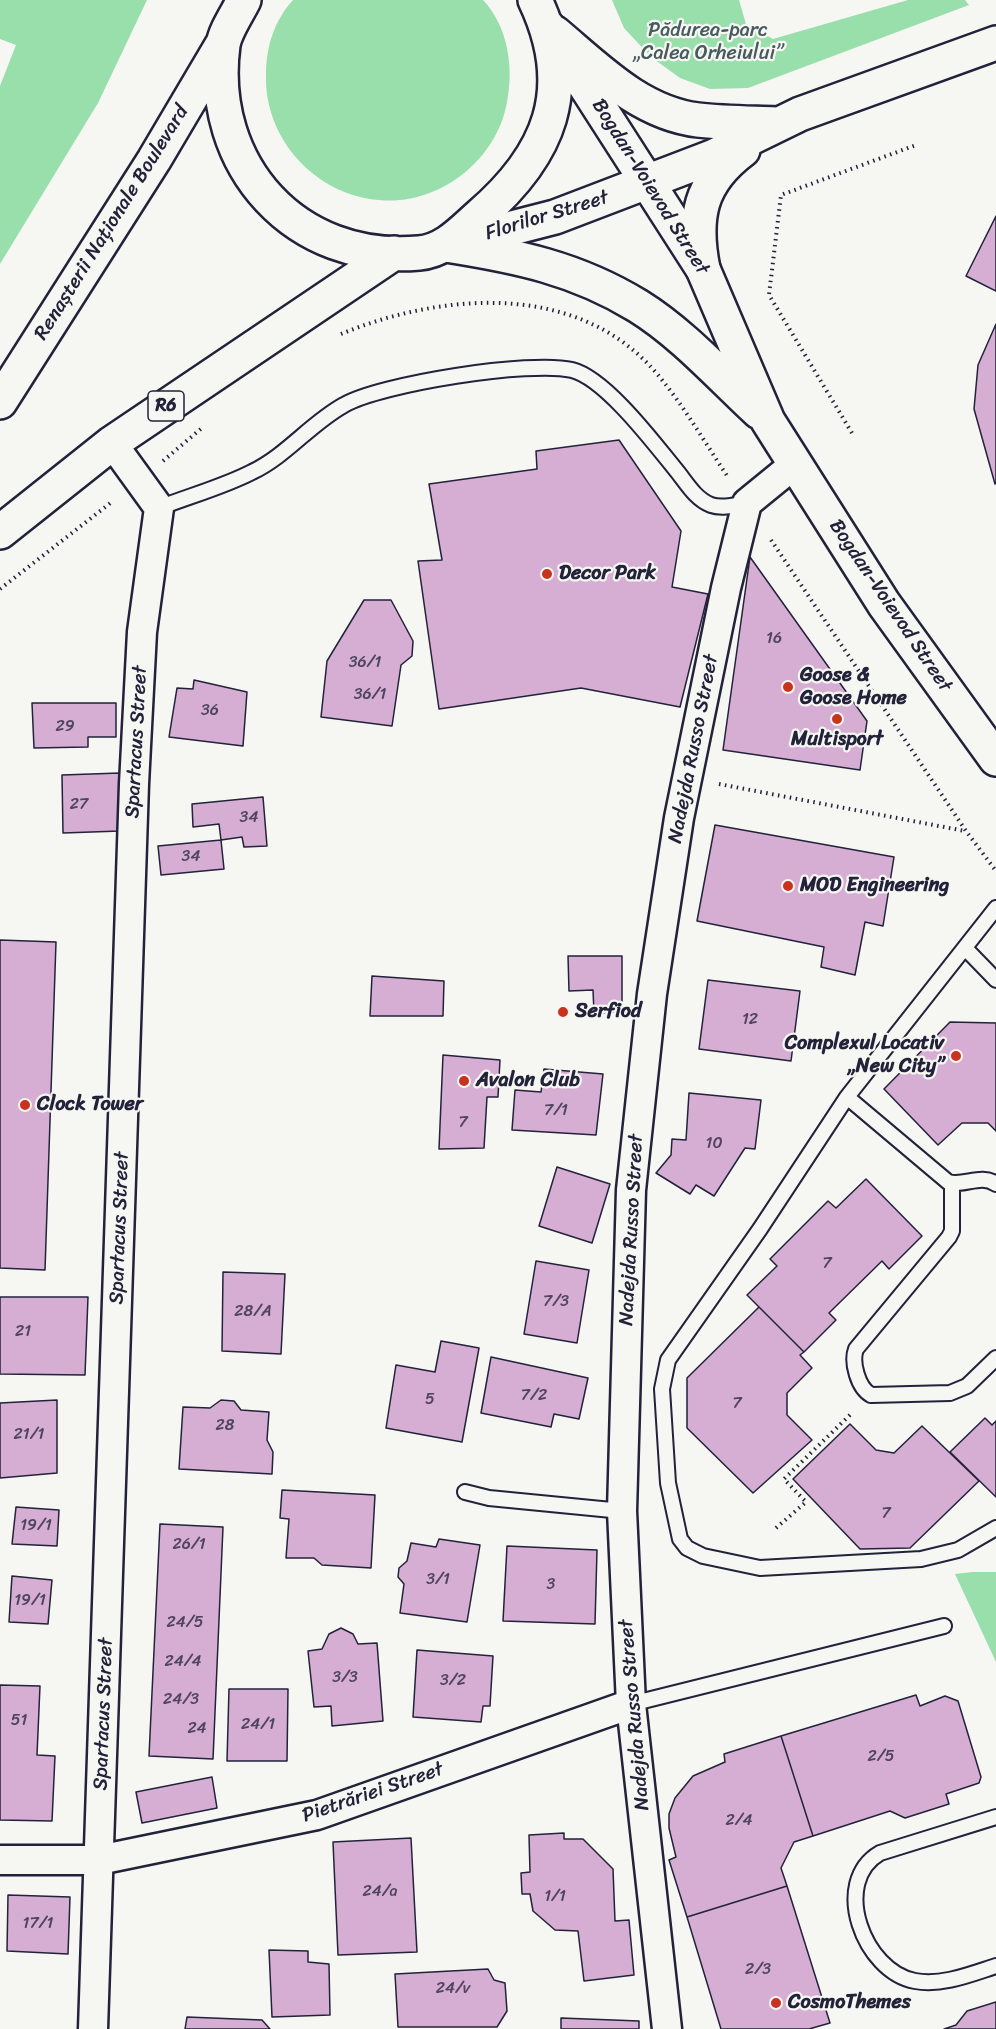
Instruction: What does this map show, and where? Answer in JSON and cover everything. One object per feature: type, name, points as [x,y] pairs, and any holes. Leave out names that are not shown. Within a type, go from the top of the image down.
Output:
[{"type":"main road","name":"Renașterii Naționale Boulevard","points":[[0,402],[154,160],[223,44],[244,0]]},
{"type":"main road","name":"Florilor Street","points":[[541,13],[610,80],[651,106],[698,120],[778,124]]},
{"type":"main road","name":"Bogdan-Voievod Street","points":[[541,13],[703,269],[768,421],[884,604],[996,759]]},
{"type":"main road","points":[[446,245],[508,192],[534,158],[550,124],[555,78],[541,13]]},
{"type":"main road","name":"Florilor Street","points":[[223,44],[223,108],[242,166],[281,213],[334,243],[394,253],[421,253],[555,217],[712,157],[778,124],[996,43]]},
{"type":"main road","name":"Florilor Street","points":[[703,269],[698,242],[698,217],[714,178],[731,160],[778,124]]},
{"type":"main road","name":"Bogdan-Voievod Street","points":[[446,245],[518,256],[610,291],[639,307],[683,341],[768,421]]},
{"type":"main road","name":"R6","points":[[0,532],[112,443],[394,253]]},
{"type":"street","points":[[112,443],[141,480],[159,508]]},
{"type":"street","points":[[747,503],[796,463]]},
{"type":"street","name":"Nadejda Russo Street","points":[[666,2029],[631,1704],[622,1511],[631,1190],[652,994],[687,778],[726,588],[747,503]]},
{"type":"street","name":"Spartacus Street","points":[[93,2029],[134,784],[142,632],[159,508]]},
{"type":"street","name":"Pietrăriei Street","points":[[0,1860],[99,1860],[317,1815],[631,1704]]},
{"type":"lane","points":[[159,508],[254,472],[326,416],[374,393],[489,371],[558,369],[572,370],[592,379],[643,429],[697,496],[712,506],[730,507],[747,503]]},
{"type":"lane","points":[[996,908],[847,1096],[760,1229],[668,1360],[662,1389],[663,1433],[668,1483],[680,1539],[687,1548],[703,1556],[760,1568],[941,1555],[958,1550],[996,1528]]},
{"type":"lane","points":[[965,948],[996,980]]},
{"type":"lane","points":[[847,1096],[952,1184],[986,1179],[996,1184]]},
{"type":"lane","points":[[952,1184],[952,1231],[949,1237],[854,1354],[862,1388],[871,1395],[950,1393],[967,1386],[996,1358]]},
{"type":"lane","points":[[465,1492],[489,1498],[622,1511]]},
{"type":"lane","points":[[631,1704],[944,1626]]},
{"type":"lane","points":[[996,1817],[880,1853],[870,1859],[856,1881],[854,1900],[867,1942],[888,1968],[903,1978],[931,1982],[996,1966]]},
{"type":"path","points":[[852,433],[769,295],[781,195],[916,145]]},
{"type":"path","points":[[0,589],[141,480]]},
{"type":"path","points":[[747,503],[966,831],[996,872]]},
{"type":"path","points":[[687,778],[966,831]]},
{"type":"path","points":[[776,1528],[806,1502],[784,1479],[871,1395]]},
{"type":"green space","points":[[0,0],[147,0],[98,103],[0,264],[0,86],[16,45],[0,39]]},
{"type":"green space","points":[[293,0],[483,0],[498,22],[503,35],[510,75],[507,102],[501,123],[491,143],[478,160],[462,175],[443,187],[401,200],[379,200],[356,196],[334,187],[315,175],[284,141],[274,120],[268,98],[266,75],[272,35],[286,8]]},
{"type":"green space","name":"Pădurea-parc „Calea Orheiului”","points":[[612,0],[739,0],[746,24],[773,39],[908,0],[965,0],[969,5],[748,88],[710,89],[680,78],[651,57],[624,28]]},
{"type":"green space","points":[[996,1572],[996,1662],[955,1574]]},
{"type":"building","points":[[996,216],[996,291],[966,276]]},
{"type":"building","points":[[996,324],[995,484],[974,409],[978,365]]},
{"type":"building","name":"Decor Park","points":[[619,440],[681,531],[672,587],[708,594],[680,707],[581,688],[439,709],[418,561],[442,560],[429,484],[537,469],[536,451]]},
{"type":"building","points":[[750,557],[867,721],[860,770],[723,750]]},
{"type":"building","points":[[364,600],[391,600],[413,641],[412,656],[401,665],[392,726],[321,717],[327,661]]},
{"type":"building","points":[[194,680],[247,692],[243,746],[169,737],[177,688],[193,689]]},
{"type":"building","points":[[32,703],[116,703],[116,737],[88,737],[88,747],[34,748]]},
{"type":"building","points":[[120,773],[120,831],[63,833],[62,775]]},
{"type":"building","points":[[263,797],[267,846],[244,847],[242,837],[221,840],[219,824],[193,827],[192,804]]},
{"type":"building","points":[[715,825],[894,857],[883,926],[865,922],[855,975],[821,967],[824,947],[697,921]]},
{"type":"building","points":[[221,840],[224,869],[161,875],[158,846]]},
{"type":"building","name":"Clock Tower","points":[[0,940],[56,942],[45,1270],[0,1268]]},
{"type":"building","points":[[568,956],[622,956],[622,1012],[594,1013],[593,990],[569,991]]},
{"type":"building","points":[[372,976],[444,981],[443,1016],[370,1016]]},
{"type":"building","points":[[708,980],[800,991],[791,1061],[699,1049]]},
{"type":"building","name":"Complexul Locativ „New City”","points":[[950,1022],[996,1023],[996,1131],[988,1123],[962,1123],[938,1145],[884,1089]]},
{"type":"building","points":[[443,1055],[500,1060],[498,1097],[487,1097],[484,1148],[439,1149]]},
{"type":"building","points":[[544,1069],[603,1074],[596,1135],[512,1130],[515,1090],[541,1092]]},
{"type":"building","points":[[689,1093],[761,1100],[755,1149],[745,1148],[714,1196],[696,1185],[690,1194],[656,1173],[671,1155],[672,1139],[686,1140]]},
{"type":"building","points":[[557,1167],[610,1184],[592,1243],[539,1226]]},
{"type":"building","points":[[866,1179],[922,1236],[889,1269],[882,1261],[829,1313],[836,1320],[804,1352],[747,1295],[777,1266],[770,1259],[828,1201],[836,1208]]},
{"type":"building","points":[[536,1261],[589,1270],[577,1343],[524,1334]]},
{"type":"building","points":[[223,1272],[285,1274],[281,1354],[222,1351]]},
{"type":"building","points":[[0,1297],[88,1297],[85,1375],[0,1374]]},
{"type":"building","points":[[759,1307],[804,1352],[800,1355],[812,1368],[787,1393],[787,1415],[812,1440],[753,1493],[687,1428],[687,1378]]},
{"type":"building","points":[[441,1341],[479,1348],[462,1442],[386,1428],[396,1365],[435,1372]]},
{"type":"building","points":[[491,1357],[588,1378],[579,1419],[554,1414],[551,1427],[481,1413]]},
{"type":"building","points":[[57,1400],[57,1473],[0,1478],[0,1403]]},
{"type":"building","points":[[221,1400],[234,1401],[241,1410],[269,1412],[267,1440],[273,1452],[272,1474],[179,1469],[183,1407],[210,1408]]},
{"type":"building","points":[[985,1418],[992,1425],[996,1421],[996,1497],[950,1452]]},
{"type":"building","points":[[850,1424],[876,1450],[894,1453],[922,1426],[979,1481],[910,1548],[860,1549],[793,1479]]},
{"type":"building","points":[[282,1490],[375,1495],[371,1568],[322,1565],[314,1558],[286,1558],[289,1519],[280,1518]]},
{"type":"building","points":[[16,1507],[59,1510],[57,1546],[12,1544]]},
{"type":"building","points":[[160,1524],[223,1527],[213,1759],[149,1756]]},
{"type":"building","points":[[439,1539],[480,1545],[467,1622],[400,1613],[404,1584],[398,1577],[399,1568],[407,1561],[411,1543],[436,1547]]},
{"type":"building","points":[[507,1546],[597,1550],[595,1624],[503,1621]]},
{"type":"building","points":[[12,1576],[52,1580],[48,1624],[9,1622]]},
{"type":"building","points":[[341,1628],[353,1634],[358,1644],[377,1643],[383,1721],[332,1726],[331,1706],[314,1707],[308,1651],[322,1649],[329,1634]]},
{"type":"building","points":[[417,1650],[493,1656],[490,1706],[483,1706],[481,1722],[413,1717]]},
{"type":"building","points":[[0,1685],[40,1686],[37,1755],[55,1756],[52,1821],[0,1820]]},
{"type":"building","points":[[229,1689],[288,1689],[287,1761],[227,1761]]},
{"type":"building","points":[[916,1695],[920,1706],[945,1696],[958,1701],[981,1777],[979,1783],[946,1794],[949,1804],[905,1818],[890,1811],[813,1836],[781,1736]]},
{"type":"building","points":[[781,1736],[813,1836],[794,1842],[781,1868],[787,1886],[687,1917],[669,1860],[676,1857],[669,1828],[669,1814],[675,1798],[693,1776],[725,1762],[724,1754]]},
{"type":"building","points":[[212,1777],[217,1808],[142,1823],[136,1792]]},
{"type":"building","points":[[564,1833],[564,1839],[583,1839],[613,1869],[615,1921],[629,1920],[634,1975],[584,1981],[578,1931],[555,1930],[533,1911],[530,1894],[522,1894],[521,1873],[530,1872],[529,1835]]},
{"type":"building","points":[[411,1838],[417,1952],[338,1955],[333,1842]]},
{"type":"building","points":[[787,1886],[830,2023],[809,2029],[721,2029],[687,1917]]},
{"type":"building","points":[[8,1895],[70,1897],[68,1954],[7,1951]]},
{"type":"building","points":[[269,1950],[308,1951],[308,1962],[329,1964],[330,2015],[272,2017]]},
{"type":"building","points":[[488,1969],[494,1980],[505,1983],[507,2011],[497,2027],[398,2027],[395,1974]]},
{"type":"building","points":[[996,2002],[996,2029],[944,2029],[956,2025],[967,2011]]},
{"type":"building","points":[[187,2017],[262,2020],[270,2029],[185,2029]]},
{"type":"building","points":[[561,2018],[639,2021],[639,2029],[561,2029]]},
{"type":"place","name":"Decor Park","points":[[547,574]]},
{"type":"place","name":"Goose & Goose Home","points":[[788,687]]},
{"type":"place","name":"Multisport","points":[[837,719]]},
{"type":"place","name":"MOD Engineering","points":[[788,886]]},
{"type":"place","name":"Serfiod","points":[[563,1012]]},
{"type":"place","name":"Complexul Locativ „New City”","points":[[956,1056]]},
{"type":"place","name":"Avalon Club","points":[[464,1081]]},
{"type":"place","name":"Clock Tower","points":[[25,1105]]},
{"type":"place","name":"CosmoThemes","points":[[776,2003]]}]
